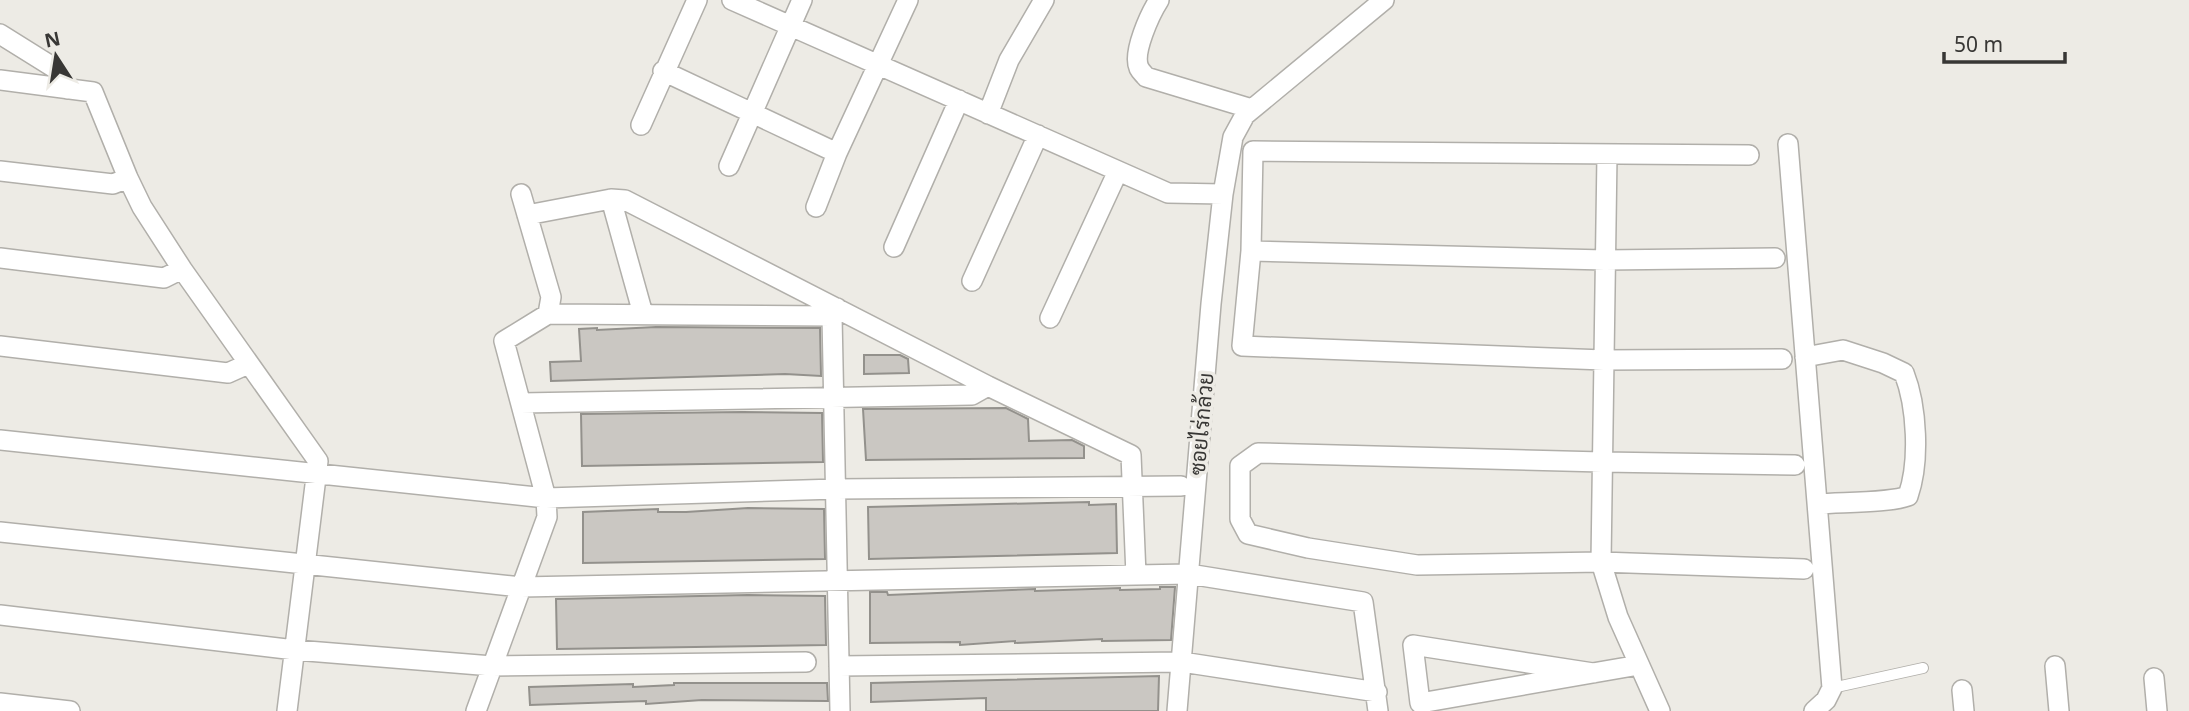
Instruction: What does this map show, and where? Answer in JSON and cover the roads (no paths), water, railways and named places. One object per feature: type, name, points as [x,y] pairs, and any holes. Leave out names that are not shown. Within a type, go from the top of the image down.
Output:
[{"type":"street","points":[[641,125],[697,0]]},
{"type":"street","points":[[732,0],[1168,193],[1223,194]]},
{"type":"street","points":[[729,166],[803,0]]},
{"type":"street","points":[[816,207],[837,153],[908,0]]},
{"type":"street","points":[[988,114],[1009,60],[1044,0]]},
{"type":"street","points":[[1159,0],[1152,11],[1137,54],[1139,68],[1146,77],[1252,109],[1384,0]]},
{"type":"street","points":[[0,34],[56,69],[67,89]]},
{"type":"street","points":[[663,71],[837,153]]},
{"type":"street","points":[[0,80],[93,92],[142,208],[318,461],[287,711]]},
{"type":"street","points":[[894,247],[958,100]]},
{"type":"street","name":"ซอยไร่กล้วย","points":[[1177,711],[1223,194],[1233,138],[1245,115],[1252,109]]},
{"type":"street","points":[[972,281],[1038,135]]},
{"type":"street","points":[[1787,144],[1832,688],[1814,711]]},
{"type":"street","points":[[1749,155],[1253,151],[1251,251],[1242,346],[1604,360],[1782,359]]},
{"type":"street","points":[[1607,155],[1601,562],[1618,617],[1660,711]]},
{"type":"street","points":[[0,171],[113,184],[128,178]]},
{"type":"street","points":[[1050,318],[1118,171]]},
{"type":"street","points":[[521,194],[551,297],[548,314]]},
{"type":"street","points":[[527,215],[611,199],[625,200],[834,312],[1131,455],[1136,575]]},
{"type":"street","points":[[611,199],[643,314]]},
{"type":"street","points":[[1251,251],[1605,260],[1775,258]]},
{"type":"street","points":[[0,258],[164,278],[182,269]]},
{"type":"street","points":[[476,711],[547,517],[546,498],[505,341],[548,314],[834,312]]},
{"type":"street","points":[[834,312],[841,711]]},
{"type":"street","points":[[0,346],[228,373],[248,364]]},
{"type":"street","points":[[1805,357],[1843,350],[1904,373],[1913,413],[1914,462],[1908,496],[1897,501],[1880,499],[1818,503]]},
{"type":"street","points":[[521,403],[972,395],[988,386]]},
{"type":"street","points":[[0,440],[546,498],[836,489],[1181,486]]},
{"type":"street","points":[[1795,465],[1258,453],[1240,466],[1240,519],[1248,534],[1308,548],[1417,565],[1601,562],[1804,569]]},
{"type":"street","points":[[0,532],[521,587],[1189,574],[1363,602],[1378,702],[1182,662],[839,666]]},
{"type":"street","points":[[0,615],[295,650],[492,666],[806,662]]},
{"type":"street","points":[[1593,673],[1413,645],[1420,707],[1639,665]]},
{"type":"street","points":[[2055,666],[2059,711]]},
{"type":"street","points":[[2154,678],[2157,711]]},
{"type":"street","points":[[1962,691],[1965,711]]},
{"type":"street","points":[[0,703],[70,711]]},
{"type":"lane","points":[[1832,688],[1923,668]]}]
